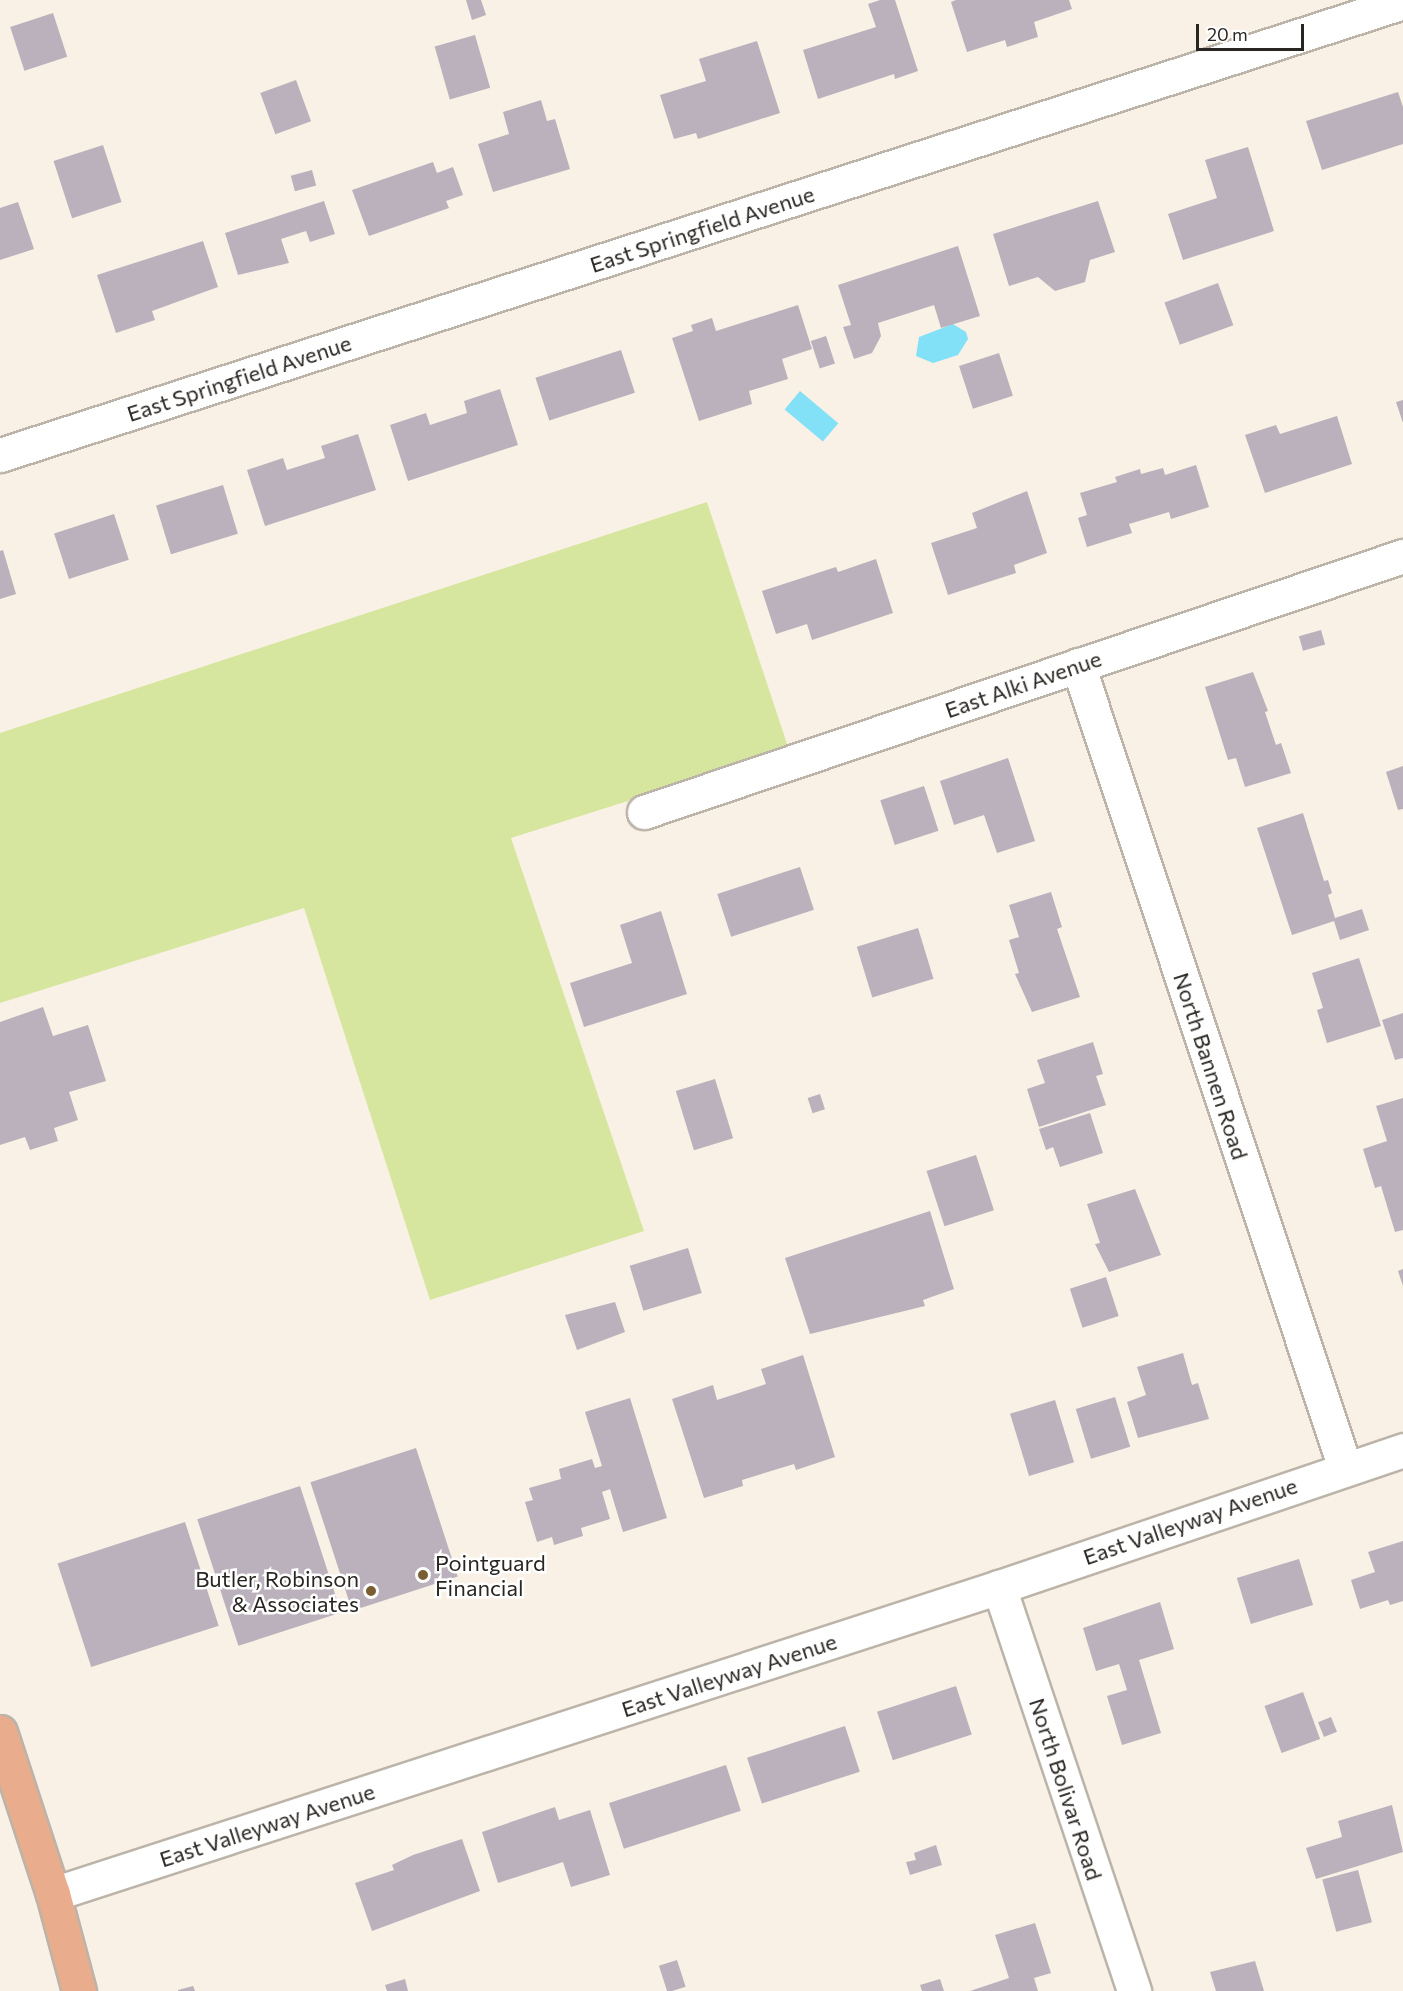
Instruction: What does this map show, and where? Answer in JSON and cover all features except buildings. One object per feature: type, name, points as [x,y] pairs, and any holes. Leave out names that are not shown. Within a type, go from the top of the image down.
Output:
[{"type":"main road","points":[[0,1732],[53,1894],[79,1991]]},
{"type":"street","name":"East Springfield Avenue","points":[[0,455],[1403,2]]},
{"type":"street","name":"East Alki Avenue","points":[[644,812],[1403,556]]},
{"type":"street","name":"North Bannen Road","points":[[1077,665],[1345,1468]]},
{"type":"street","name":"East Valleyway Avenue","points":[[53,1894],[999,1587],[1403,1450]]},
{"type":"street","name":"North Bolivar Road","points":[[999,1587],[1134,1991]]},
{"type":"green space","points":[[707,502],[789,750],[511,838],[644,1231],[430,1300],[304,908],[0,1003],[0,733]]},
{"type":"water","points":[[953,324],[966,332],[968,339],[958,355],[933,363],[916,356],[919,337]]},
{"type":"water","points":[[800,391],[838,423],[823,442],[785,409]]},
{"type":"place","name":"Pointguard Financial","points":[[423,1575]]},
{"type":"place","name":"Butler, Robinson & Associates","points":[[371,1591]]}]
